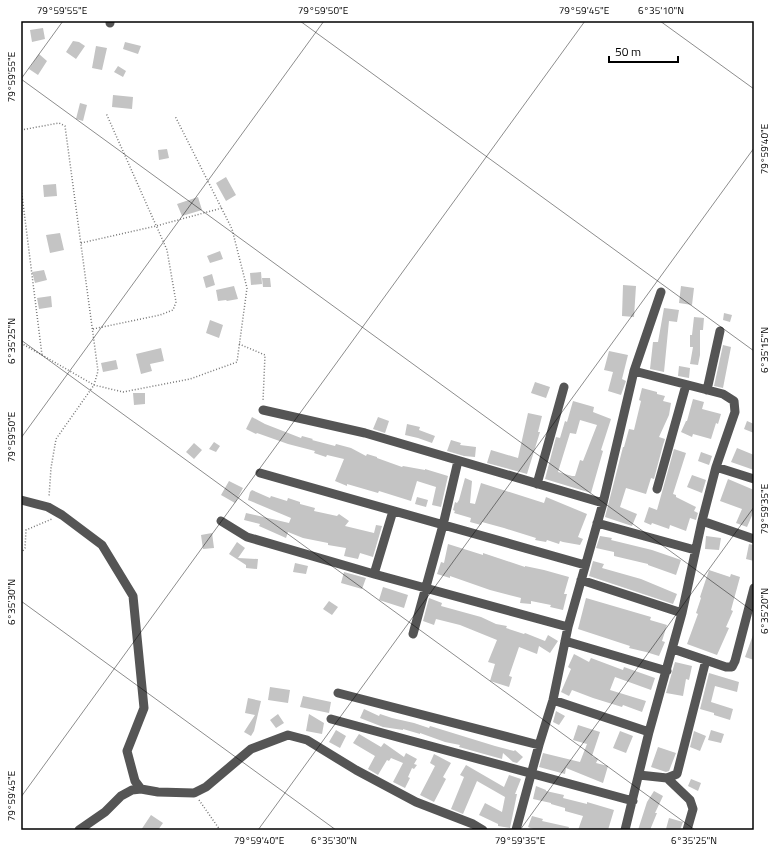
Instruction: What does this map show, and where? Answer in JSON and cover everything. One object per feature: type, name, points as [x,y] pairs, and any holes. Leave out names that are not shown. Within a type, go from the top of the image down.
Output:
[{"type":"street","points":[[517,830],[552,700],[568,627],[597,523],[634,371],[661,292]]},
{"type":"street","points":[[707,390],[720,331]]},
{"type":"street","points":[[625,830],[649,732],[682,613],[695,550],[716,467],[735,412],[734,401],[723,394],[634,371]]},
{"type":"street","points":[[657,489],[686,384]]},
{"type":"street","points":[[537,484],[564,387]]},
{"type":"street","points":[[262,410],[365,433],[602,503]]},
{"type":"street","points":[[414,634],[443,525],[458,460]]},
{"type":"street","points":[[716,467],[754,479]]},
{"type":"street","points":[[260,473],[585,565]]},
{"type":"street","points":[[21,499],[62,514],[102,545],[133,596],[144,708],[127,751],[135,781],[141,788]]},
{"type":"street","points":[[374,574],[393,511]]},
{"type":"street","points":[[221,521],[247,537],[374,574],[568,627]]},
{"type":"street","points":[[702,521],[754,539]]},
{"type":"street","points":[[597,523],[695,550]]},
{"type":"street","points":[[581,580],[682,613]]},
{"type":"street","points":[[673,648],[726,667],[732,667],[735,661],[754,588]]},
{"type":"street","points":[[565,641],[667,671]]},
{"type":"street","points":[[639,775],[668,778],[677,774],[706,660]]},
{"type":"street","points":[[338,693],[539,745]]},
{"type":"street","points":[[552,700],[649,732]]},
{"type":"street","points":[[331,719],[633,801]]},
{"type":"street","points":[[79,830],[105,812],[121,796],[132,790],[141,788],[158,792],[194,793],[206,787],[251,749],[288,735],[307,740],[356,770],[416,802],[473,824],[483,830]]},
{"type":"street","points":[[668,778],[690,800],[693,808],[687,830]]},
{"type":"path","points":[[92,329],[160,315],[173,310],[176,302],[167,250],[106,113]]},
{"type":"path","points":[[21,343],[94,385],[123,392],[190,379],[236,362],[247,288],[232,229],[175,116]]},
{"type":"path","points":[[21,130],[59,123],[65,126],[98,371],[94,385],[56,439],[51,468],[48,508]]},
{"type":"path","points":[[21,187],[42,355]]},
{"type":"path","points":[[81,243],[156,226],[222,208]]},
{"type":"path","points":[[239,344],[265,355],[262,410]]},
{"type":"path","points":[[21,553],[25,548],[26,530],[62,514]]},
{"type":"path","points":[[194,793],[220,830]]},
{"type":"building","points":[[43,28],[45,39],[32,42],[30,30]]},
{"type":"building","points":[[73,41],[79,42],[85,46],[76,59],[66,52]]},
{"type":"building","points":[[125,42],[141,46],[138,54],[123,49]]},
{"type":"building","points":[[96,46],[107,48],[102,70],[92,68]]},
{"type":"building","points":[[39,54],[47,61],[38,75],[29,69]]},
{"type":"building","points":[[118,66],[126,71],[123,77],[114,72]]},
{"type":"building","points":[[113,95],[133,97],[132,109],[112,107]]},
{"type":"building","points":[[80,103],[87,105],[83,121],[76,119]]},
{"type":"building","points":[[167,149],[169,158],[159,160],[158,150]]},
{"type":"building","points":[[226,177],[236,195],[226,201],[216,183]]},
{"type":"building","points":[[56,184],[57,196],[44,197],[43,185]]},
{"type":"building","points":[[198,197],[202,210],[182,216],[177,204]]},
{"type":"building","points":[[60,233],[64,250],[50,253],[46,235]]},
{"type":"building","points":[[220,251],[223,259],[210,263],[207,256]]},
{"type":"building","points":[[44,270],[47,280],[35,283],[32,272]]},
{"type":"building","points":[[261,272],[262,284],[251,285],[250,273]]},
{"type":"building","points":[[212,274],[215,285],[206,288],[203,277]]},
{"type":"building","points":[[262,278],[270,278],[271,287],[263,287]]},
{"type":"building","points":[[623,285],[636,286],[634,317],[622,316]]},
{"type":"building","points":[[234,286],[238,299],[218,301],[216,290]]},
{"type":"building","points":[[681,286],[694,288],[692,305],[679,303]]},
{"type":"building","points":[[51,296],[52,307],[39,309],[37,298]]},
{"type":"building","points":[[664,308],[679,310],[677,322],[669,321],[664,372],[650,369],[653,342],[658,342]]},
{"type":"building","points":[[724,313],[732,315],[730,322],[723,320]]},
{"type":"building","points":[[694,317],[704,318],[703,330],[700,330],[700,355],[698,365],[690,364],[693,347],[690,347],[690,335],[692,335]]},
{"type":"building","points":[[210,320],[223,325],[219,338],[206,333]]},
{"type":"building","points":[[723,345],[731,347],[723,388],[714,386]]},
{"type":"building","points":[[161,348],[164,361],[150,364],[152,371],[141,374],[136,354]]},
{"type":"building","points":[[609,351],[628,355],[622,379],[626,381],[621,395],[608,391],[613,372],[604,370]]},
{"type":"building","points":[[116,360],[118,369],[103,372],[101,363]]},
{"type":"building","points":[[679,366],[690,368],[689,378],[678,376]]},
{"type":"building","points":[[535,382],[550,387],[546,398],[531,393]]},
{"type":"building","points":[[642,388],[665,396],[663,401],[671,403],[669,415],[659,437],[665,439],[654,479],[651,478],[646,494],[626,488],[620,507],[637,514],[632,526],[605,517],[629,429],[634,430],[641,401],[639,400]]},
{"type":"building","points":[[133,393],[145,393],[145,404],[134,405]]},
{"type":"building","points":[[693,399],[704,402],[702,409],[721,414],[718,424],[716,423],[711,439],[693,434],[692,437],[681,432],[687,421]]},
{"type":"building","points":[[573,401],[594,407],[593,412],[611,419],[601,450],[603,451],[591,493],[545,479],[556,437],[560,438],[565,421],[567,422]],"holes":[[[580,420],[597,425],[583,461],[580,460],[575,476],[558,472],[570,433],[576,434]]]},
{"type":"building","points":[[528,413],[542,416],[538,432],[540,432],[527,474],[487,463],[491,450],[518,458]]},
{"type":"building","points":[[252,417],[265,424],[301,438],[302,436],[335,446],[336,444],[351,448],[366,456],[367,454],[377,457],[402,467],[425,469],[448,476],[441,507],[432,505],[436,487],[417,481],[411,501],[379,491],[378,493],[347,484],[347,486],[335,481],[344,459],[327,455],[326,457],[314,453],[315,451],[288,444],[257,433],[256,434],[246,429]]},
{"type":"building","points":[[378,417],[389,421],[385,433],[373,429]]},
{"type":"building","points":[[747,421],[754,424],[754,433],[744,429]]},
{"type":"building","points":[[407,424],[420,427],[419,430],[435,436],[432,443],[405,435]]},
{"type":"building","points":[[451,440],[461,443],[460,445],[476,447],[475,457],[464,456],[447,451]]},
{"type":"building","points":[[214,442],[220,446],[216,452],[209,449]]},
{"type":"building","points":[[194,443],[202,450],[194,459],[186,452]]},
{"type":"building","points":[[737,448],[754,455],[754,470],[731,462]]},
{"type":"building","points":[[674,449],[686,453],[673,494],[696,507],[694,511],[698,513],[696,520],[690,518],[686,531],[670,525],[669,529],[644,522],[649,507],[657,510]]},
{"type":"building","points":[[701,452],[712,456],[709,465],[698,461]]},
{"type":"building","points":[[692,475],[706,480],[702,493],[687,487]]},
{"type":"building","points":[[465,478],[472,481],[470,503],[475,504],[481,483],[544,503],[546,497],[587,514],[578,537],[583,539],[580,545],[560,541],[559,544],[547,540],[546,542],[535,540],[536,538],[504,528],[482,522],[481,525],[470,522],[471,518],[454,513],[455,511],[453,510],[455,502],[457,503],[459,500]]},
{"type":"building","points":[[728,479],[754,490],[754,511],[747,527],[736,523],[742,509],[720,501]]},
{"type":"building","points":[[229,481],[243,488],[235,503],[221,495]]},
{"type":"building","points":[[252,490],[270,498],[271,496],[287,501],[288,498],[300,502],[300,504],[315,508],[314,511],[337,516],[339,514],[349,521],[345,526],[374,533],[376,525],[382,526],[373,557],[360,553],[358,559],[344,556],[346,548],[328,545],[328,543],[303,538],[288,532],[286,538],[259,526],[260,524],[244,520],[246,513],[289,523],[291,518],[248,500]]},
{"type":"building","points":[[417,497],[428,500],[426,507],[415,504]]},
{"type":"building","points":[[212,533],[214,548],[203,549],[201,535]]},
{"type":"building","points":[[600,536],[612,538],[611,540],[652,550],[681,560],[676,575],[648,564],[614,556],[614,552],[596,548]]},
{"type":"building","points":[[706,536],[721,538],[719,550],[705,549]]},
{"type":"building","points":[[237,542],[245,548],[238,558],[258,559],[257,569],[246,568],[246,565],[229,554]]},
{"type":"building","points":[[448,544],[483,555],[483,553],[525,567],[544,570],[569,577],[564,594],[567,594],[563,610],[550,607],[551,605],[531,601],[531,604],[520,603],[521,598],[490,590],[450,576],[450,578],[437,574],[441,562],[444,563]]},
{"type":"building","points":[[749,544],[754,545],[754,561],[746,559]]},
{"type":"building","points":[[593,561],[604,564],[602,568],[641,579],[677,594],[673,604],[589,576]]},
{"type":"building","points":[[295,563],[308,566],[306,574],[293,572]]},
{"type":"building","points":[[709,570],[730,577],[731,574],[740,577],[731,610],[733,611],[726,627],[729,628],[717,655],[687,644],[698,614],[696,613],[701,598],[700,597]]},
{"type":"building","points":[[344,572],[366,578],[362,589],[341,583]]},
{"type":"building","points":[[383,587],[408,595],[404,608],[379,600]]},
{"type":"building","points":[[429,598],[442,603],[441,606],[481,617],[496,624],[507,626],[506,628],[524,634],[525,633],[545,641],[548,635],[558,641],[550,653],[539,646],[537,654],[519,647],[509,676],[512,677],[509,687],[490,681],[495,664],[488,662],[497,640],[460,625],[436,619],[434,625],[423,621]]},
{"type":"building","points":[[586,598],[651,617],[650,620],[667,625],[662,641],[665,642],[659,656],[629,648],[630,646],[578,629]]},
{"type":"building","points":[[329,601],[338,607],[332,615],[323,609]]},
{"type":"building","points":[[754,635],[754,660],[745,657]]},
{"type":"building","points":[[574,654],[589,662],[591,658],[623,670],[624,667],[655,678],[651,690],[615,677],[610,690],[646,701],[642,712],[623,705],[622,707],[593,698],[572,690],[569,696],[561,692],[571,669],[568,667]]},
{"type":"building","points":[[675,662],[692,666],[689,680],[686,679],[683,696],[666,693]]},
{"type":"building","points":[[709,673],[739,682],[737,692],[715,686],[711,702],[733,709],[730,720],[700,709]]},
{"type":"building","points":[[270,687],[290,690],[288,703],[268,700]]},
{"type":"building","points":[[303,696],[331,702],[329,713],[300,707]]},
{"type":"building","points":[[248,698],[261,701],[254,731],[251,736],[244,732],[255,715],[245,713]]},
{"type":"building","points":[[364,709],[379,716],[380,714],[429,728],[430,726],[495,746],[515,750],[523,757],[517,763],[513,762],[503,753],[502,759],[459,747],[460,745],[445,742],[420,733],[403,729],[383,727],[360,718]]},
{"type":"building","points":[[556,711],[565,716],[559,725],[553,722]]},
{"type":"building","points":[[278,714],[284,723],[276,728],[270,720]]},
{"type":"building","points":[[309,714],[324,723],[322,734],[306,731]]},
{"type":"building","points":[[578,725],[600,732],[592,756],[598,759],[596,763],[608,766],[603,783],[566,768],[565,774],[539,767],[543,753],[580,762],[587,744],[573,740]]},
{"type":"building","points":[[336,730],[346,736],[340,748],[329,742]]},
{"type":"building","points":[[711,730],[724,734],[721,743],[708,740]]},
{"type":"building","points":[[620,731],[633,736],[626,753],[613,748]]},
{"type":"building","points":[[694,731],[706,736],[700,751],[690,747]]},
{"type":"building","points":[[359,734],[381,747],[384,743],[404,757],[406,753],[417,759],[414,764],[417,765],[414,769],[412,768],[408,777],[410,778],[405,788],[393,782],[403,763],[391,758],[389,761],[387,760],[378,775],[368,769],[375,756],[353,743]]},
{"type":"building","points":[[658,747],[676,753],[669,771],[666,772],[651,767]]},
{"type":"building","points":[[434,754],[451,763],[443,777],[446,779],[434,802],[420,795],[435,766],[430,763]]},
{"type":"building","points":[[466,765],[504,787],[509,775],[521,779],[515,794],[517,794],[510,828],[498,826],[498,824],[479,815],[485,803],[502,812],[505,797],[477,781],[463,814],[451,809],[464,777],[460,775]]},
{"type":"building","points":[[691,779],[701,783],[698,791],[688,786]]},
{"type":"building","points":[[536,786],[546,791],[564,795],[563,798],[587,804],[587,802],[614,810],[608,830],[578,830],[583,816],[565,811],[565,808],[551,803],[533,799]]},
{"type":"building","points":[[654,791],[663,796],[655,813],[657,813],[650,830],[638,830],[647,802]]},
{"type":"building","points":[[151,815],[163,823],[158,830],[141,830]]},
{"type":"building","points":[[532,816],[543,819],[542,821],[569,827],[568,830],[536,830],[528,827]]},
{"type":"building","points":[[669,818],[683,822],[680,830],[666,829]]}]
